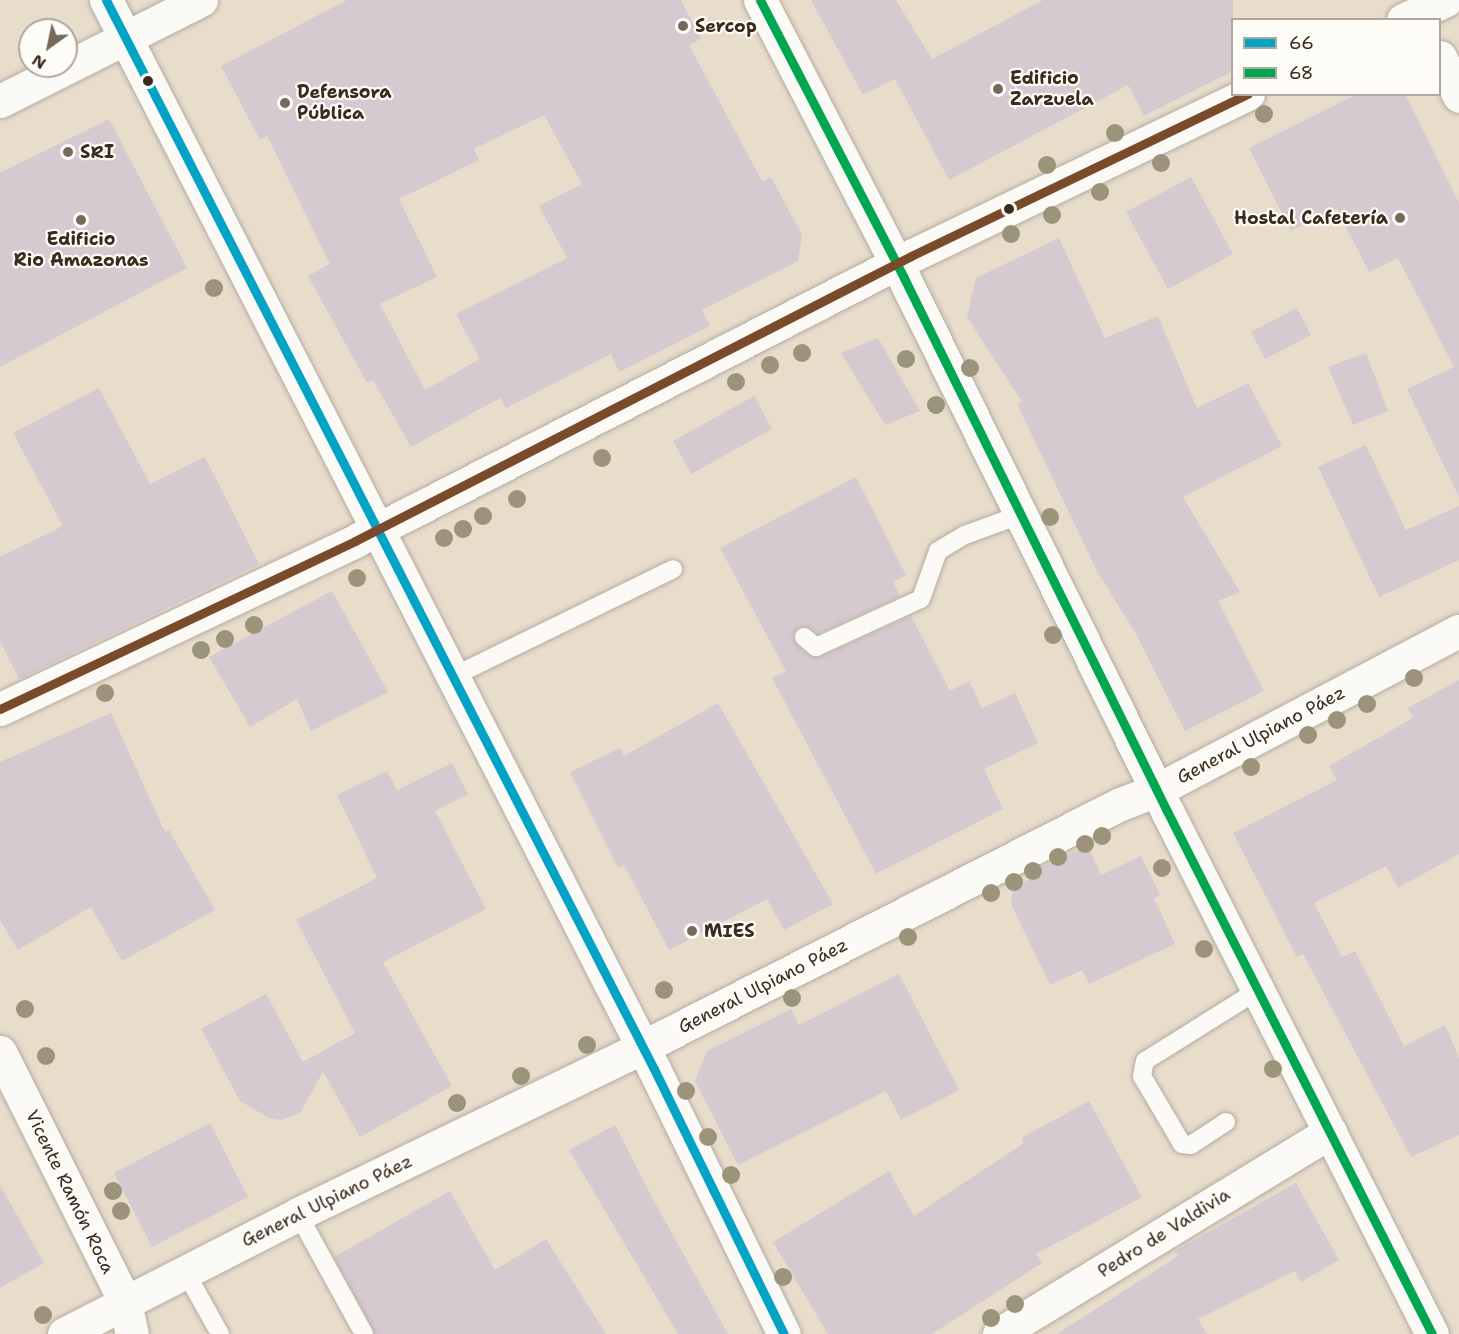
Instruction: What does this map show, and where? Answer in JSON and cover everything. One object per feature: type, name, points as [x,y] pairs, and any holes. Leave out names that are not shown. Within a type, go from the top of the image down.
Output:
[{"type":"street","points":[[106,0],[641,1047],[784,1334]]},
{"type":"street","points":[[0,101],[201,0]]},
{"type":"street","points":[[760,0],[896,264],[1157,790],[1432,1334]]},
{"type":"street","points":[[1441,59],[1459,96]]},
{"type":"street","points":[[0,709],[377,530],[896,264],[1244,96]]},
{"type":"street","name":"General Ulpiano Páez","points":[[64,1334],[298,1214],[641,1047],[1118,805],[1157,790],[1459,631]]},
{"type":"street","name":"Vicente Ramón Roca","points":[[0,1052],[125,1302],[132,1334]]},
{"type":"street","name":"Pedro de Valdivia","points":[[999,1334],[1330,1132]]},
{"type":"lane","points":[[804,637],[816,647],[921,599],[938,551],[965,535],[1020,515]]},
{"type":"lane","points":[[452,677],[673,569]]},
{"type":"lane","points":[[1226,1122],[1191,1145],[1182,1144],[1142,1076],[1145,1061],[1258,990]]},
{"type":"lane","points":[[298,1214],[364,1334]]},
{"type":"lane","points":[[185,1271],[220,1334]]},
{"type":"building","points":[[347,0],[681,0],[701,39],[689,45],[762,181],[771,177],[802,235],[798,261],[702,310],[710,326],[619,372],[611,354],[506,408],[500,398],[411,447],[373,380],[367,383],[308,276],[330,264],[267,136],[260,140],[221,66]],"holes":[[[544,115],[582,184],[539,206],[567,258],[456,314],[480,359],[425,390],[380,304],[437,277],[399,199],[479,160],[474,149]]]},
{"type":"building","points":[[811,0],[896,0],[932,59],[1043,0],[1233,0],[1231,72],[1144,116],[1128,85],[949,180],[895,79],[863,95]]},
{"type":"building","points":[[1353,96],[1406,96],[1459,203],[1459,497],[1407,389],[1454,367],[1398,258],[1369,272],[1337,209],[1291,231],[1249,148]]},
{"type":"building","name":"Edificio Rio Amazonas","points":[[109,119],[187,268],[0,367],[0,173]]},
{"type":"building","points":[[1191,177],[1233,254],[1168,289],[1126,212]]},
{"type":"building","points":[[1059,238],[1105,338],[1158,316],[1197,408],[1248,383],[1282,446],[1183,497],[1240,592],[1218,601],[1264,691],[1185,731],[1136,634],[1097,571],[1017,404],[1022,402],[967,317],[976,278]]},
{"type":"building","points":[[1297,308],[1311,335],[1265,359],[1251,332]]},
{"type":"building","points":[[878,338],[920,411],[885,425],[841,353]]},
{"type":"building","points":[[1366,353],[1388,411],[1353,425],[1328,367]]},
{"type":"building","points":[[99,388],[150,484],[205,457],[259,564],[19,679],[0,641],[0,557],[63,526],[13,433]]},
{"type":"building","points":[[754,396],[772,429],[691,474],[673,441]]},
{"type":"building","points":[[1366,445],[1406,530],[1459,506],[1459,560],[1379,597],[1318,467]]},
{"type":"building","points":[[856,477],[906,575],[893,582],[900,596],[818,634],[806,626],[800,627],[793,635],[794,641],[809,656],[820,657],[911,616],[950,691],[969,681],[982,708],[1015,693],[1038,743],[984,769],[1003,809],[876,874],[772,678],[786,671],[720,548]]},
{"type":"building","points":[[332,591],[388,692],[311,731],[297,699],[250,727],[209,657]]},
{"type":"building","points":[[1459,680],[1459,854],[1398,888],[1386,866],[1314,903],[1342,957],[1355,951],[1404,1046],[1445,1025],[1459,1058],[1459,1135],[1411,1157],[1303,954],[1297,957],[1233,833],[1337,780],[1329,766],[1413,718],[1408,708]]},
{"type":"building","points":[[718,703],[833,904],[784,930],[767,899],[669,950],[624,865],[618,868],[570,772],[620,748],[624,756]]},
{"type":"building","points":[[111,713],[165,832],[169,830],[215,910],[122,961],[91,907],[18,950],[0,920],[0,762]]},
{"type":"building","points":[[452,763],[468,794],[435,811],[486,909],[383,962],[452,1086],[360,1137],[323,1072],[300,1113],[281,1120],[269,1118],[240,1101],[201,1029],[266,994],[303,1062],[355,1033],[296,920],[377,878],[337,795],[387,771],[397,790]]},
{"type":"building","points":[[1088,846],[1101,875],[1141,856],[1160,895],[1154,898],[1175,944],[1089,984],[1082,970],[1050,985],[1011,904],[1013,887],[1040,874],[1037,869]]},
{"type":"building","points":[[899,974],[959,1090],[901,1120],[886,1091],[738,1165],[695,1081],[707,1051],[791,1009],[799,1025]]},
{"type":"building","points":[[1089,1101],[1142,1197],[1036,1254],[1042,1263],[932,1334],[828,1334],[773,1242],[889,1171],[914,1216],[1024,1143],[1021,1138]]},
{"type":"building","points":[[210,1123],[248,1197],[152,1247],[114,1173]]},
{"type":"building","points":[[615,1125],[655,1203],[728,1334],[678,1334],[569,1150]]},
{"type":"building","points":[[1296,1183],[1339,1260],[1301,1282],[1295,1271],[1198,1319],[1207,1334],[1057,1334],[1178,1256],[1175,1251]]},
{"type":"building","points":[[0,1185],[44,1263],[0,1288]]},
{"type":"building","points":[[450,1191],[495,1270],[546,1239],[606,1334],[375,1334],[334,1257]]},
{"type":"transit line","name":"66","points":[[106,0],[654,1069],[784,1334]]},
{"type":"transit line","name":"68","points":[[760,0],[904,278],[1167,811],[1432,1334]]},
{"type":"transit line","points":[[0,709],[355,541],[911,256],[1244,96]]},
{"type":"place","name":"Sercop","points":[[683,26]]},
{"type":"place","name":"Edificio Zarzuela","points":[[998,89]]},
{"type":"place","name":"Defensora Pública","points":[[285,103]]},
{"type":"place","name":"SRI","points":[[68,152]]},
{"type":"place","name":"Hostal Cafetería","points":[[1400,218]]},
{"type":"place","name":"Edificio Rio Amazonas","points":[[81,220]]},
{"type":"place","name":"MIES","points":[[692,931]]}]
